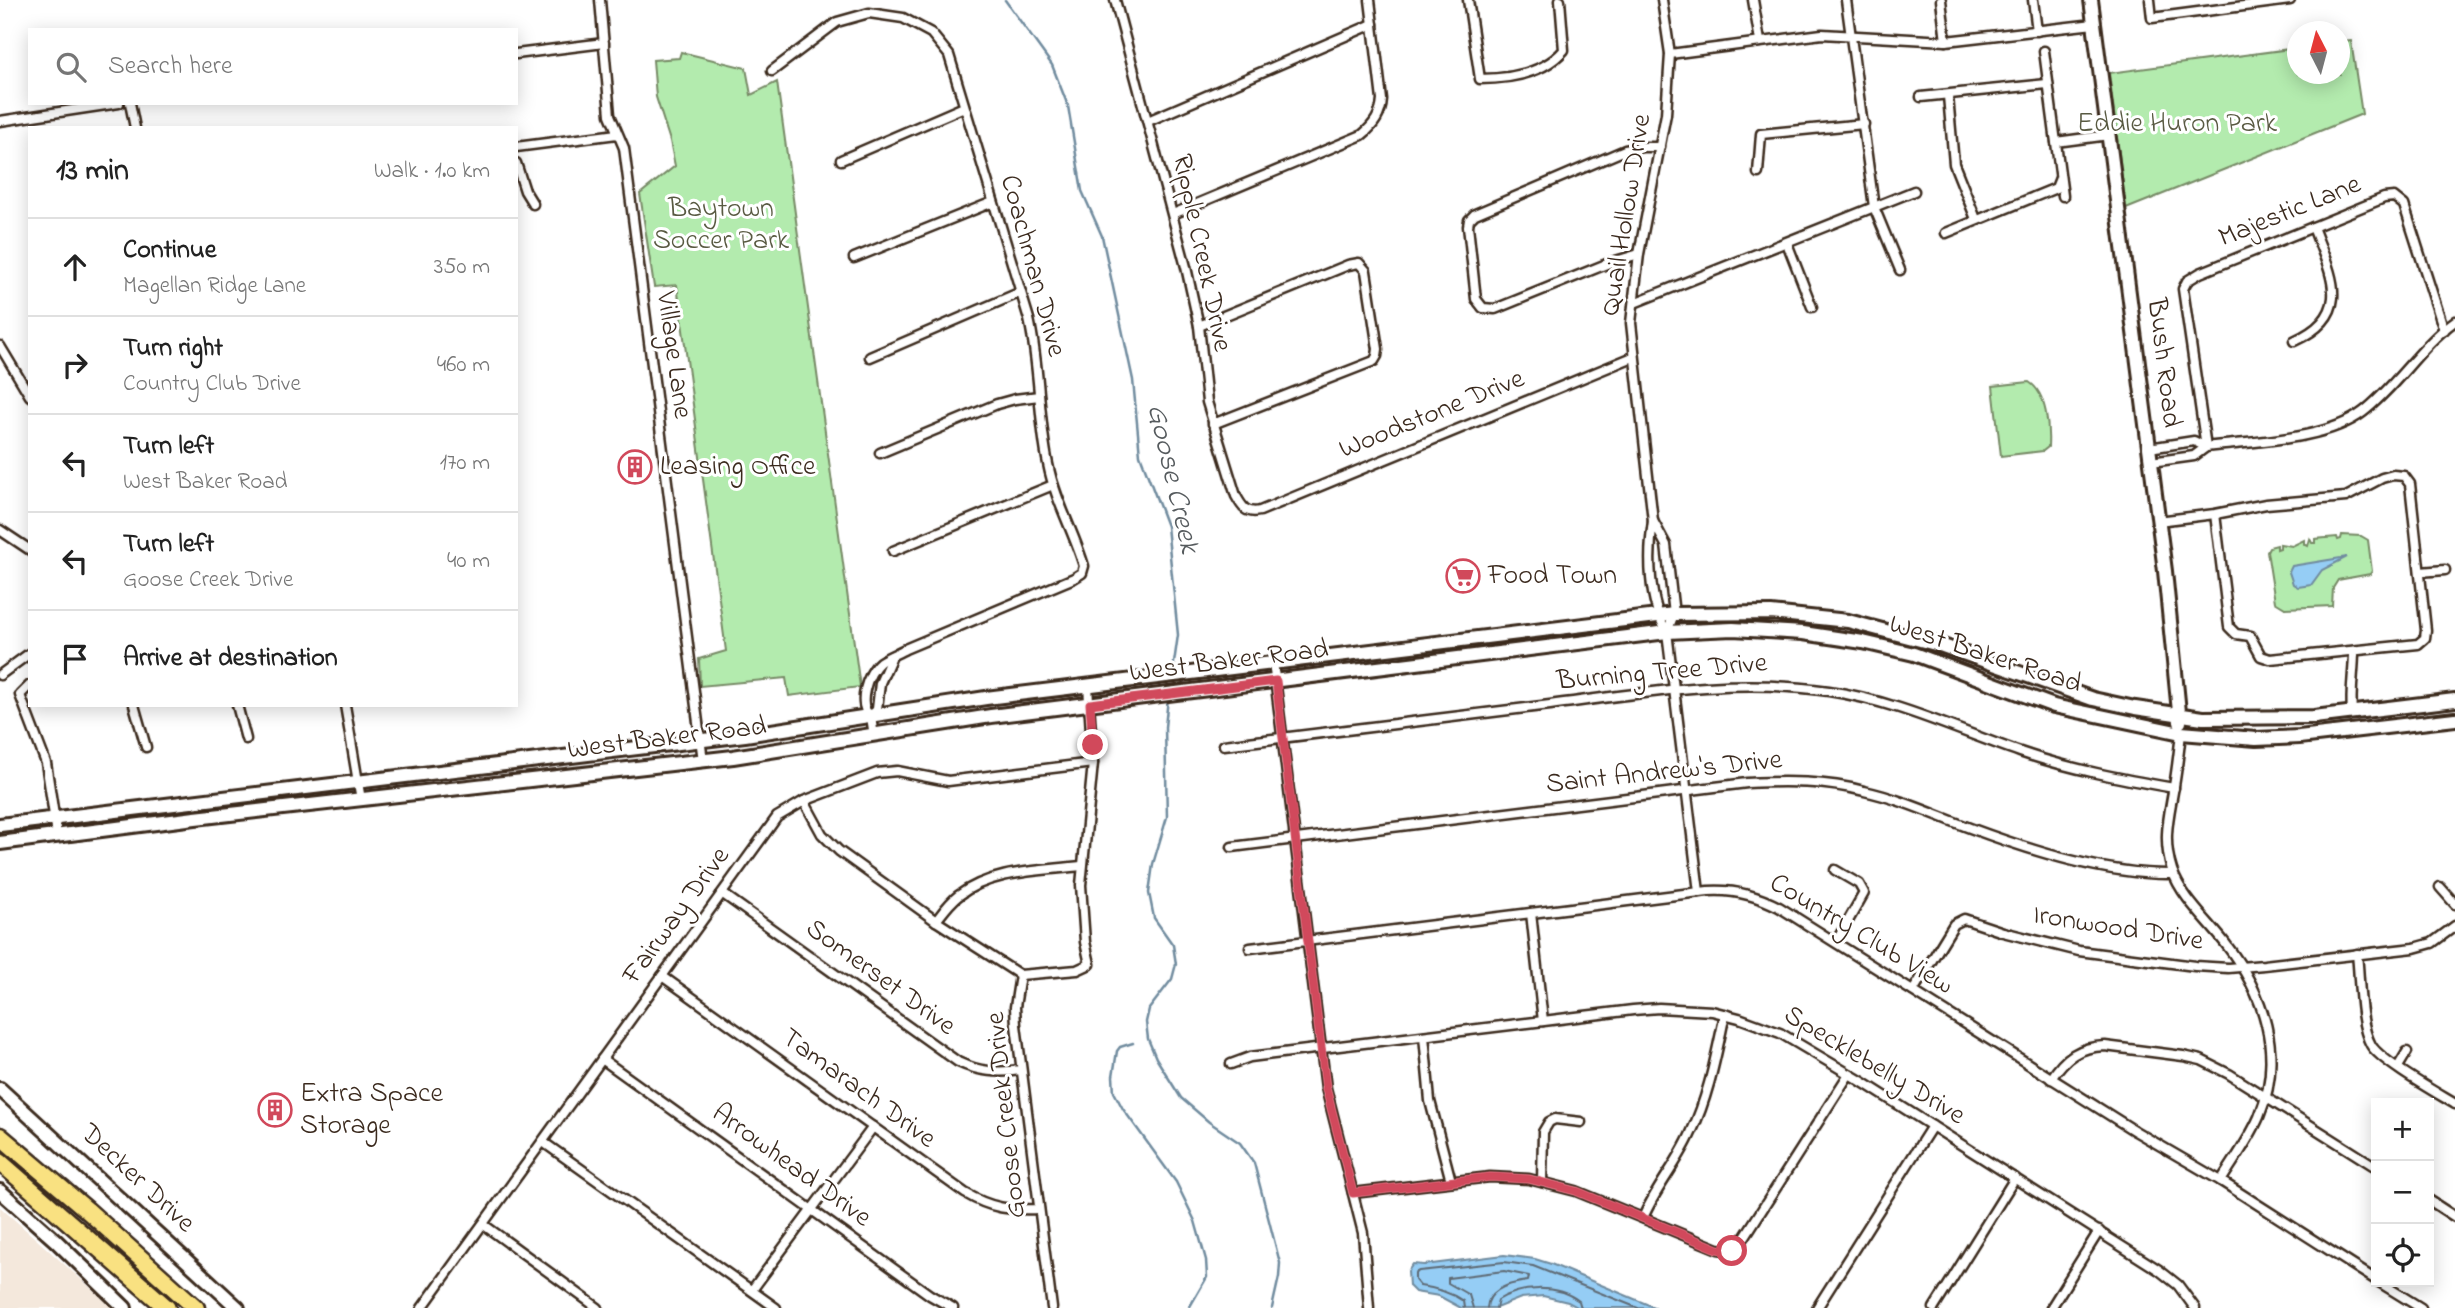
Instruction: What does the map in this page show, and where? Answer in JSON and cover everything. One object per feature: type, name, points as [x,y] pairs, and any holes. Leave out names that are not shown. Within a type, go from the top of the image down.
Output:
[{"type":"highway","name":"Decker Drive","points":[[0,1136],[196,1308]]},
{"type":"highway","points":[[0,1162],[167,1308]]},
{"type":"main road","name":"Bush Road","points":[[2091,0],[2151,462],[2181,733]]},
{"type":"main road","name":"West Baker Road","points":[[0,825],[537,761],[871,717],[961,701],[1674,614],[1771,613],[1848,621],[1943,646],[2093,699],[2203,718],[2268,719],[2455,700]]},
{"type":"main road","points":[[1843,639],[1848,621]]},
{"type":"main road","name":"West Baker Road","points":[[0,843],[195,818],[703,761],[991,716],[1667,632],[1733,629],[1803,633],[1843,639],[1914,654],[2054,706],[2181,733],[2256,738],[2310,736],[2455,719]]},
{"type":"main road","points":[[1516,633],[1519,650]]},
{"type":"main road","points":[[2000,687],[2006,670]]},
{"type":"main road","points":[[2353,712],[2354,731]]},
{"type":"main road","points":[[537,761],[539,779]]},
{"type":"main road","points":[[193,802],[195,818]]},
{"type":"main road","name":"Decker Drive","points":[[0,1089],[238,1308]]},
{"type":"main road","points":[[0,1191],[125,1308]]},
{"type":"street","name":"Village Lane","points":[[600,0],[610,115],[624,148],[703,761]]},
{"type":"street","name":"Ripple Creek Drive","points":[[1115,0],[1173,214],[1199,326],[1207,402],[1236,496],[1241,506],[1248,511]]},
{"type":"street","points":[[1173,214],[1362,135],[1371,127],[1379,114],[1382,100],[1370,0]]},
{"type":"street","points":[[1468,0],[1480,79],[1507,79],[1554,61],[1564,50],[1560,0]]},
{"type":"street","name":"Quail Hollow Drive","points":[[1657,616],[1649,548],[1653,521],[1631,323],[1639,254],[1666,114],[1670,54],[1662,0]]},
{"type":"street","points":[[1753,0],[1760,41]]},
{"type":"street","points":[[1846,0],[1874,207],[1900,270]]},
{"type":"street","points":[[1941,0],[1946,41]]},
{"type":"street","points":[[2033,0],[2037,31]]},
{"type":"street","points":[[2150,0],[2152,18],[2290,0]]},
{"type":"street","name":"Coachman Drive","points":[[772,71],[837,22],[869,13],[902,18],[931,33],[949,55],[1036,349],[1047,463],[1084,566],[1082,573],[1074,579],[905,649],[880,662],[868,681],[864,708],[871,717],[874,736]]},
{"type":"street","points":[[1149,121],[1373,24]]},
{"type":"street","points":[[1670,54],[1822,34],[1946,41],[2094,24]]},
{"type":"street","points":[[518,54],[604,43]]},
{"type":"street","points":[[2044,51],[2063,196]]},
{"type":"street","points":[[1921,97],[2047,84]]},
{"type":"street","points":[[1948,96],[1954,164],[1976,219]]},
{"type":"street","points":[[0,121],[106,105]]},
{"type":"street","points":[[130,105],[135,126]]},
{"type":"street","points":[[841,160],[964,107]]},
{"type":"street","points":[[30,117],[32,126]]},
{"type":"street","points":[[1758,173],[1761,134],[1864,124]]},
{"type":"street","points":[[518,146],[617,134]]},
{"type":"street","points":[[2056,142],[2109,135]]},
{"type":"street","points":[[1639,254],[1609,263],[1495,309],[1483,308],[1476,299],[1469,220],[1475,214],[1625,149],[1660,147]]},
{"type":"street","points":[[518,169],[525,191],[533,204]]},
{"type":"street","points":[[1946,233],[2056,188],[2060,178]]},
{"type":"street","points":[[1634,303],[1914,191]]},
{"type":"street","name":"Majestic Lane","points":[[2206,447],[2183,289],[2187,281],[2200,273],[2384,198],[2394,197],[2404,205],[2444,330]]},
{"type":"street","points":[[854,258],[993,202]]},
{"type":"street","points":[[2294,341],[2314,332],[2324,322],[2330,313],[2334,296],[2332,278],[2313,227]]},
{"type":"street","points":[[1787,243],[1812,307]]},
{"type":"street","points":[[1199,326],[1348,265],[1359,263],[1366,271],[1378,349],[1374,361],[1213,424]]},
{"type":"street","points":[[870,357],[1021,292]]},
{"type":"street","points":[[2151,462],[2194,456],[2206,447],[2319,432],[2343,423],[2363,412],[2455,321]]},
{"type":"street","points":[[0,346],[28,393]]},
{"type":"street","name":"Woodstone Drive","points":[[1248,511],[1260,511],[1633,357]]},
{"type":"street","points":[[880,453],[997,404],[1039,396]]},
{"type":"street","points":[[2149,448],[2194,442],[2206,447]]},
{"type":"street","points":[[2158,521],[2266,504],[2346,497],[2382,478],[2404,476],[2410,484],[2425,638],[2418,643],[2354,651],[2270,659],[2261,656],[2250,636],[2236,634],[2229,627],[2215,514]]},
{"type":"street","points":[[893,551],[1053,485]]},
{"type":"street","name":"Quail Hollow Drive","points":[[1653,521],[1666,545],[1674,614],[1667,632]]},
{"type":"street","points":[[0,530],[28,549]]},
{"type":"street","points":[[2420,572],[2445,570]]},
{"type":"street","points":[[1657,616],[1667,632],[1699,892]]},
{"type":"street","points":[[2353,712],[2350,690],[2354,675],[2354,651]]},
{"type":"street","points":[[0,675],[28,654]]},
{"type":"street","name":"Coachman Drive","points":[[871,717],[877,709],[880,683],[892,656]]},
{"type":"street","points":[[1273,662],[1328,1100],[1353,1193],[1367,1260],[1369,1308]]},
{"type":"street","name":"Burning Tree Drive","points":[[1224,746],[1674,688],[1757,684],[1851,694],[1896,706],[2063,765],[2174,788]]},
{"type":"street","name":"Goose Creek Drive","points":[[1052,1308],[1015,1007],[1020,975],[1077,970],[1090,964],[1082,919],[1081,866],[1094,763],[1088,686]]},
{"type":"street","points":[[28,687],[20,695],[46,763],[58,835]]},
{"type":"street","points":[[135,707],[146,747]]},
{"type":"street","points":[[238,707],[246,739]]},
{"type":"street","points":[[345,707],[362,800]]},
{"type":"street","points":[[2181,733],[2165,841],[2173,874],[2183,891],[2243,967],[2260,999],[2269,1036],[2271,1061],[2266,1097],[2259,1117],[2221,1181]]},
{"type":"street","name":"Fairway Drive","points":[[424,1307],[771,825],[790,807],[877,773],[897,771],[948,781],[1094,763]]},
{"type":"street","name":"Saint Andrew's Drive","points":[[1232,847],[1687,791],[1774,782],[1801,782],[1839,786],[1893,799],[2036,850],[2128,870],[2173,874]]},
{"type":"street","points":[[804,801],[822,834],[831,844],[936,921],[1020,975]]},
{"type":"street","points":[[936,921],[960,894],[981,882],[1009,875],[1081,866]]},
{"type":"street","points":[[1835,870],[1859,884],[1864,894],[1836,942]]},
{"type":"street","points":[[2440,887],[2455,904]]},
{"type":"street","name":"Country Club View","points":[[1250,948],[1699,892],[1728,890],[1766,900],[2371,1277]]},
{"type":"street","name":"Somerset Drive","points":[[723,894],[958,1062],[995,1072],[1021,1070]]},
{"type":"street","points":[[1531,913],[1543,1021]]},
{"type":"street","name":"Ironwood Drive","points":[[1913,991],[1954,924],[1964,919],[2030,940],[2098,955],[2163,964],[2243,967],[2424,946],[2442,937],[2455,926]]},
{"type":"street","points":[[2357,954],[2368,1038],[2376,1052],[2455,1104]]},
{"type":"street","name":"Tamarach Drive","points":[[662,976],[975,1199],[1002,1209],[1039,1209]]},
{"type":"street","name":"Specklebelly Drive","points":[[1231,1064],[1250,1057],[1659,1008],[1725,1014],[1780,1033],[1849,1074],[2170,1278],[2195,1308]]},
{"type":"street","points":[[1643,1218],[1701,1111],[1725,1014]]},
{"type":"street","points":[[1424,1036],[1428,1090],[1451,1181]]},
{"type":"street","points":[[2052,1079],[2065,1060],[2085,1048],[2105,1046],[2201,1060],[2230,1074],[2371,1164]]},
{"type":"street","points":[[2398,1067],[2407,1052]]},
{"type":"street","name":"Arrowhead Drive","points":[[602,1059],[930,1295],[953,1308]]},
{"type":"street","points":[[1353,1193],[1490,1177],[1516,1178],[1576,1191],[1718,1249],[1732,1251],[1742,1241],[1849,1074]]},
{"type":"street","points":[[1542,1182],[1545,1127],[1555,1119],[1581,1122]]},
{"type":"street","points":[[1817,1308],[1932,1126]]},
{"type":"street","points":[[752,1290],[873,1127]]},
{"type":"street","points":[[543,1142],[776,1308]]},
{"type":"street","points":[[1934,1308],[2015,1178]]},
{"type":"street","points":[[2434,1203],[2455,1217]]},
{"type":"street","points":[[484,1225],[598,1308]]},
{"type":"street","points":[[2051,1308],[2099,1231]]},
{"type":"street","name":"Country Club View","points":[[2387,1287],[2420,1308]]},
{"type":"shaded area","points":[[0,1207],[44,1246],[113,1308],[0,1308]]},
{"type":"green space","name":"Eddie Huron Park","points":[[2350,41],[2362,114],[2126,209],[2109,73],[2287,49],[2287,84],[2350,84]]},
{"type":"green space","name":"Baytown Soccer Park","points":[[681,52],[746,68],[751,95],[777,82],[860,687],[789,696],[786,678],[700,686],[699,659],[726,651],[677,285],[654,287],[640,194],[675,166],[656,97],[653,60],[679,58]]},
{"type":"green space","points":[[2029,382],[2040,394],[2043,402],[2048,447],[2043,451],[2001,456],[1993,386]]},
{"type":"green space","points":[[2342,535],[2361,536],[2368,540],[2372,571],[2370,574],[2338,580],[2333,588],[2332,606],[2285,608],[2275,602],[2267,551],[2269,547],[2277,545],[2277,549],[2280,544],[2292,546],[2304,540],[2304,544],[2308,546],[2310,539],[2315,543],[2315,539],[2337,537],[2338,540]]},
{"type":"water","points":[[2347,557],[2322,570],[2311,585],[2298,587],[2293,584],[2289,572],[2292,566]]},
{"type":"water","points":[[1504,1255],[1551,1264],[1656,1308],[1579,1308],[1568,1302],[1543,1296],[1521,1298],[1496,1308],[1461,1308],[1439,1296],[1415,1292],[1409,1286],[1408,1271],[1413,1264]]},
{"type":"waterway","name":"Goose Creek","points":[[1005,0],[1052,65],[1068,106],[1082,191],[1102,236],[1133,380],[1140,455],[1167,526],[1178,635],[1173,670]]},
{"type":"waterway","name":"Goose Creek","points":[[1168,698],[1165,727],[1167,817],[1153,864],[1149,893],[1154,918],[1173,945],[1176,964],[1172,979],[1149,1009],[1146,1022],[1148,1039],[1156,1058],[1181,1098],[1209,1122],[1240,1143],[1254,1163],[1280,1263],[1272,1308]]},
{"type":"waterway","points":[[1133,1043],[1120,1047],[1117,1051],[1113,1076],[1114,1092],[1123,1109],[1176,1182],[1195,1221],[1206,1260],[1207,1277],[1189,1308]]},
{"type":"place","name":"Leasing Office","points":[[635,467]]},
{"type":"place","name":"Food Town","points":[[1463,576]]},
{"type":"place","name":"Extra Space Storage","points":[[275,1110]]},
{"type":"route","points":[[1093,745],[1090,704],[1276,681],[1326,1088],[1353,1193],[1490,1177],[1529,1179],[1576,1191],[1718,1249],[1732,1251]]}]
